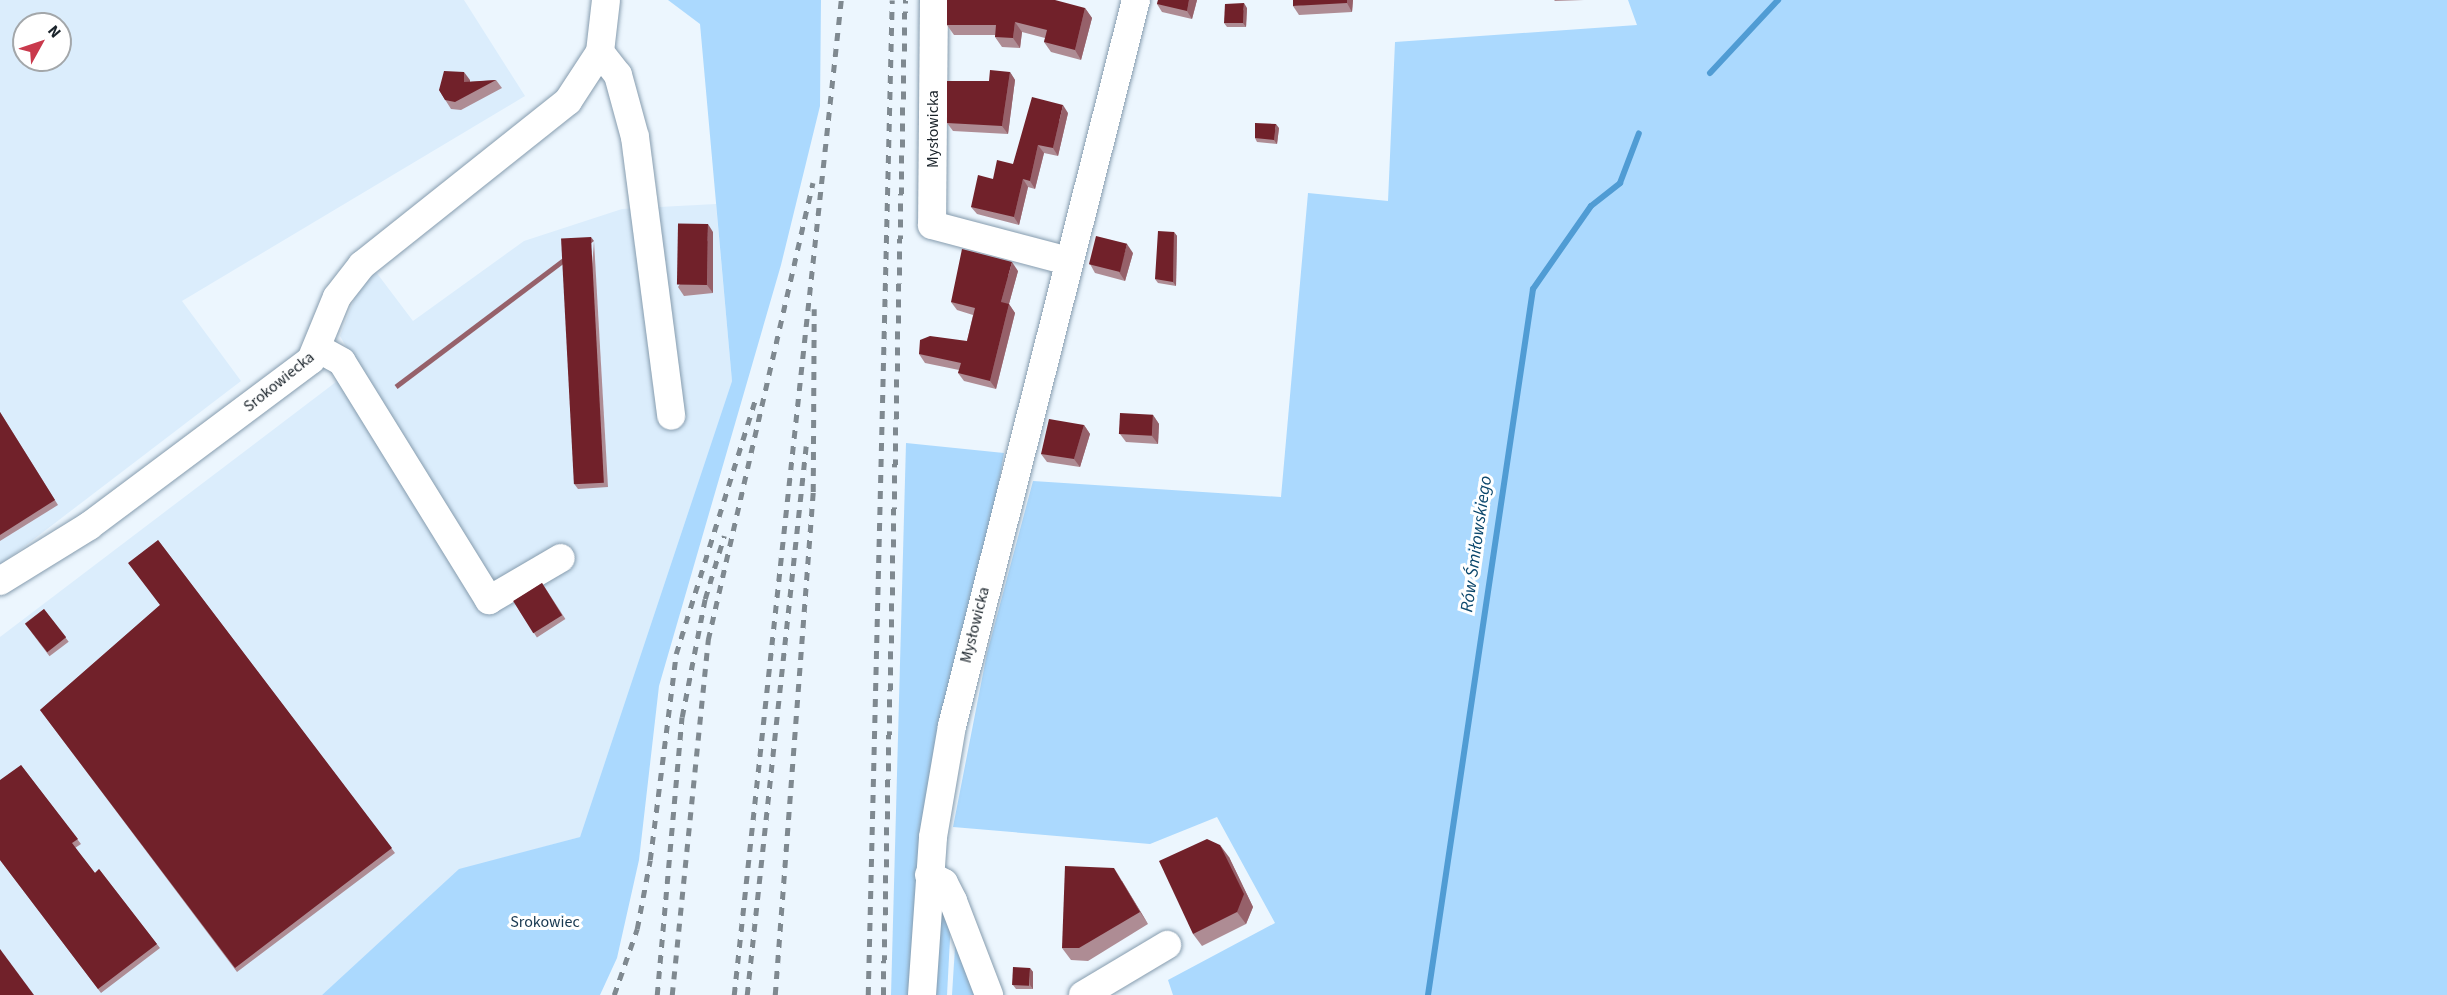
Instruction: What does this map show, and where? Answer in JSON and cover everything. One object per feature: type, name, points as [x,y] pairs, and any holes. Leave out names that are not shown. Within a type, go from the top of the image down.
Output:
[{"type":"street","name":"Mysłowicka","points":[[934,0],[932,225],[1068,261]]},
{"type":"street","name":"Mysłowicka","points":[[922,995],[929,875],[967,659],[1136,0]]},
{"type":"street","name":"Srokowiecka","points":[[0,581],[89,526],[318,350],[337,297],[362,265],[568,101],[600,52],[602,2]]},
{"type":"street","points":[[600,52],[618,75],[635,137],[672,416]]},
{"type":"street","points":[[318,350],[342,362],[489,600],[561,558]]},
{"type":"street","points":[[929,875],[944,883],[989,995]]},
{"type":"street","points":[[1083,995],[1167,945]]},
{"type":"shaded area","points":[[0,0],[464,0],[525,96],[182,301],[241,381],[0,565]]},
{"type":"shaded area","points":[[716,204],[732,381],[580,837],[459,870],[322,995],[0,995],[0,637],[357,366],[340,336],[359,287],[376,272],[413,321],[524,241],[622,209]]},
{"type":"green space","name":"Srokowiec","points":[[668,0],[821,0],[820,106],[781,265],[659,686],[639,860],[617,958],[600,995],[322,995],[459,869],[580,837],[732,381],[700,24]]},
{"type":"green space","points":[[1628,0],[2447,0],[2447,995],[1173,995],[1168,980],[1275,923],[1217,817],[1150,844],[953,827],[987,653],[1033,481],[1281,497],[1308,193],[1388,201],[1395,42],[1637,25]]},
{"type":"green space","points":[[906,443],[1004,453],[911,995],[891,995]]},
{"type":"green space","points":[[938,905],[951,920],[947,995],[932,995]]},
{"type":"green space","points":[[956,932],[981,995],[952,995]]},
{"type":"building","points":[[947,0],[1055,0],[1085,8],[1075,50],[1044,42],[1047,30],[1015,22],[1013,38],[995,37],[996,25],[947,25]]},
{"type":"building","points":[[1158,0],[1189,0],[1187,11],[1157,4]]},
{"type":"building","points":[[1293,0],[1347,0],[1347,3],[1293,6]]},
{"type":"building","points":[[1244,3],[1243,23],[1224,23],[1225,4]]},
{"type":"building","points":[[990,70],[1010,72],[1002,126],[947,123],[947,81],[989,81]]},
{"type":"building","points":[[444,71],[464,72],[464,82],[496,80],[455,102],[445,100],[439,90]]},
{"type":"building","points":[[1032,97],[1063,105],[1053,148],[1038,145],[1030,181],[1023,179],[1014,217],[971,207],[978,175],[993,179],[997,160],[1013,164]]},
{"type":"building","points":[[1255,123],[1276,124],[1274,140],[1255,138]]},
{"type":"building","points":[[678,223],[708,224],[707,285],[677,284]]},
{"type":"building","points":[[1158,231],[1174,232],[1173,282],[1155,279]]},
{"type":"building","points":[[1096,236],[1127,244],[1120,272],[1089,264]]},
{"type":"building","points":[[591,237],[604,483],[574,484],[561,239]]},
{"type":"building","points":[[962,249],[1012,262],[1001,302],[1009,304],[990,381],[958,373],[961,363],[919,354],[920,340],[930,336],[967,341],[975,308],[951,302]]},
{"type":"building","points":[[0,412],[55,500],[0,535]]},
{"type":"building","points":[[1120,413],[1153,415],[1152,436],[1119,434]]},
{"type":"building","points":[[1049,419],[1084,425],[1074,459],[1041,454]]},
{"type":"building","points":[[158,540],[392,848],[235,968],[40,710],[160,605],[128,563]]},
{"type":"building","points":[[542,583],[562,615],[533,633],[513,601]]},
{"type":"building","points":[[44,609],[66,637],[47,652],[25,624]]},
{"type":"building","points":[[21,765],[78,839],[72,843],[95,873],[99,869],[157,944],[98,989],[0,860],[0,780]]},
{"type":"building","points":[[1207,839],[1220,845],[1244,894],[1237,912],[1193,934],[1159,861]]},
{"type":"building","points":[[1065,866],[1114,868],[1140,912],[1079,948],[1062,948]]},
{"type":"building","points":[[0,949],[34,995],[0,995]]},
{"type":"building","points":[[1013,967],[1030,968],[1029,986],[1012,985]]},
{"type":"waterway","name":"Rów Śmiłowskiego","points":[[1710,73],[1778,0]]},
{"type":"waterway","name":"Rów Śmiłowskiego","points":[[1428,995],[1533,289],[1591,206],[1620,183],[1639,133]]},
{"type":"railway","points":[[734,995],[841,0]]},
{"type":"railway","points":[[868,995],[892,0]]},
{"type":"railway","points":[[883,995],[905,0]]},
{"type":"railway","points":[[672,995],[708,640],[813,183]]},
{"type":"railway","points":[[775,995],[813,492],[814,309]]},
{"type":"railway","points":[[614,995],[637,929],[650,860],[676,654],[756,397]]},
{"type":"railway","points":[[747,995],[806,446]]},
{"type":"railway","points":[[657,995],[682,717],[705,599],[724,536]]}]
